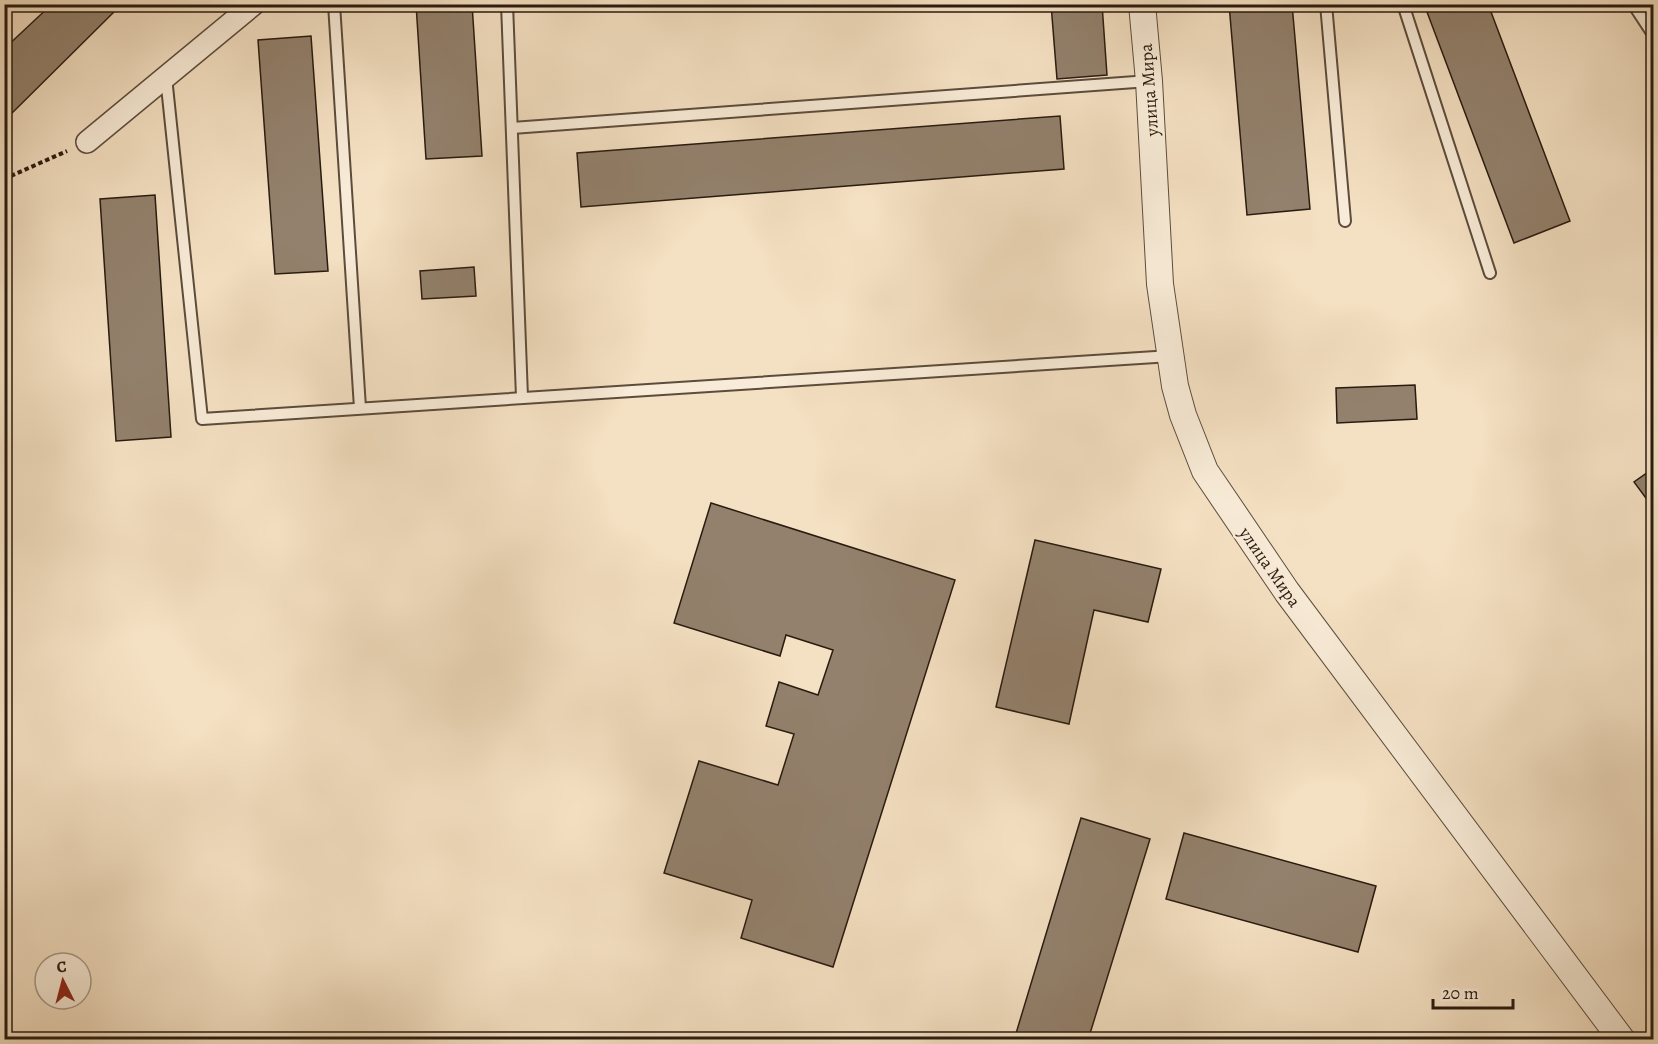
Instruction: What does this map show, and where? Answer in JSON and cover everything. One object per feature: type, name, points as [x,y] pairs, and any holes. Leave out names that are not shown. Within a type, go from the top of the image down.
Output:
[{"type":"street","points":[[87,142],[254,4]]},
{"type":"street","name":"улица Мира","points":[[1142,4],[1149,81],[1160,284],[1183,415],[1205,471],[1220,497],[1287,592],[1622,1040]]},
{"type":"lane","points":[[334,4],[360,408]]},
{"type":"lane","points":[[507,4],[522,398]]},
{"type":"lane","points":[[1326,4],[1345,221]]},
{"type":"lane","points":[[1403,4],[1490,273]]},
{"type":"lane","points":[[1633,4],[1653,36]]},
{"type":"lane","points":[[166,76],[202,419],[1171,356]]},
{"type":"lane","points":[[512,128],[1149,81]]},
{"type":"path","points":[[4,179],[87,142]]},
{"type":"building","points":[[52,4],[122,4],[4,121],[4,49]]},
{"type":"building","points":[[416,4],[472,4],[482,156],[426,159]]},
{"type":"building","points":[[1051,4],[1102,4],[1107,75],[1057,79]]},
{"type":"building","points":[[1229,4],[1292,4],[1310,209],[1247,215]]},
{"type":"building","points":[[1424,4],[1488,4],[1570,221],[1514,243]]},
{"type":"building","points":[[311,36],[328,271],[275,274],[258,40]]},
{"type":"building","points":[[1060,116],[1064,169],[581,207],[577,153]]},
{"type":"building","points":[[155,195],[171,437],[116,441],[100,199]]},
{"type":"building","points":[[474,267],[476,296],[422,299],[420,271]]},
{"type":"building","points":[[1415,385],[1417,419],[1337,423],[1336,388]]},
{"type":"building","points":[[1654,468],[1654,509],[1634,482]]},
{"type":"building","points":[[711,503],[955,580],[833,967],[741,938],[752,900],[664,873],[699,761],[778,785],[794,734],[766,726],[779,682],[818,695],[833,650],[786,635],[780,656],[674,623]]},
{"type":"building","points":[[1035,540],[1161,569],[1148,622],[1094,610],[1069,724],[996,707]]},
{"type":"building","points":[[1081,818],[1150,839],[1088,1040],[1014,1040]]},
{"type":"building","points":[[1184,833],[1376,886],[1358,952],[1166,899]]}]
